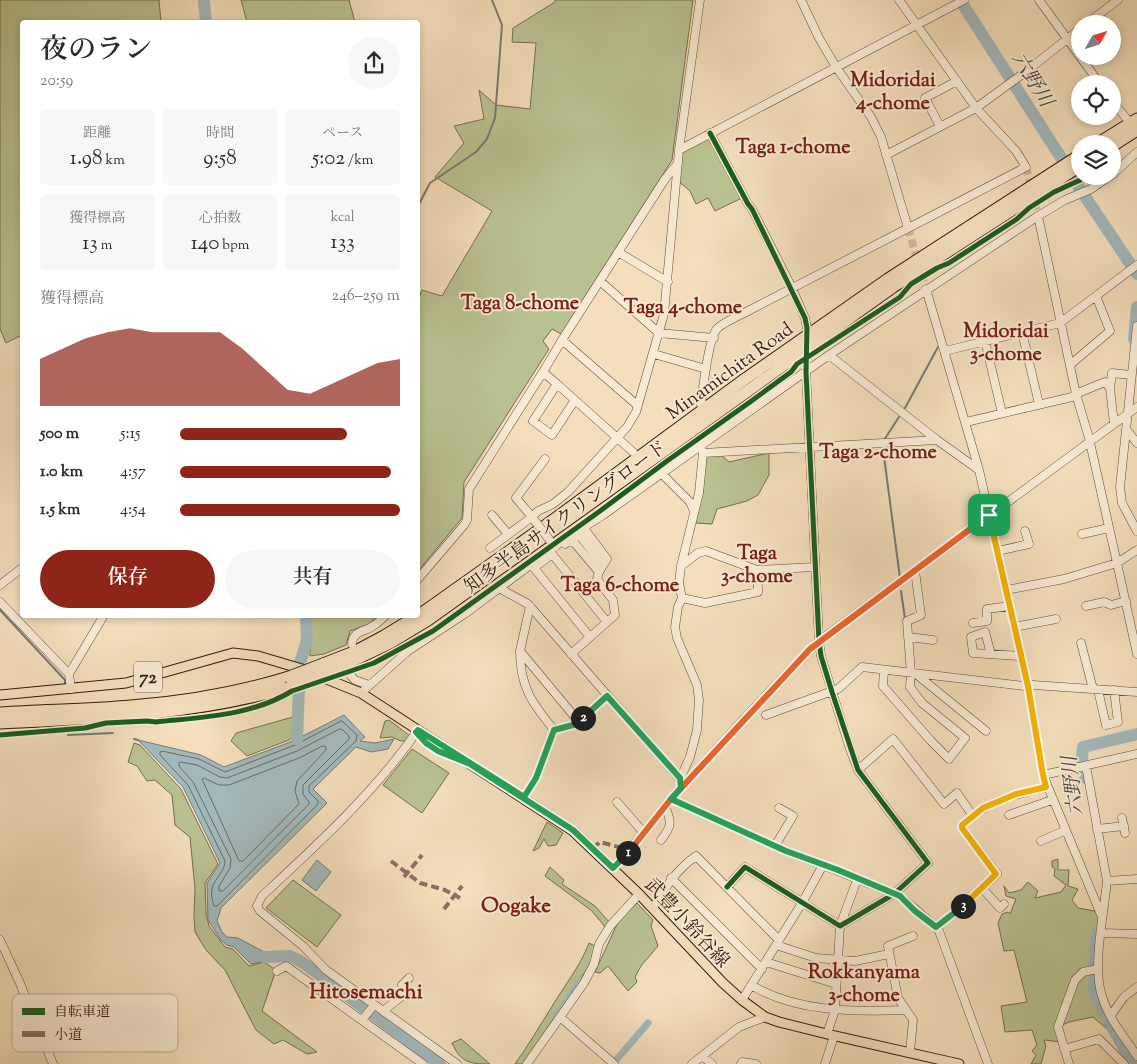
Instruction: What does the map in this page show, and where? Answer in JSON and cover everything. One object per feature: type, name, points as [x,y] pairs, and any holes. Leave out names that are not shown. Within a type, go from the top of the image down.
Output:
[{"type":"highway","points":[[1109,135],[1131,118]]},
{"type":"highway","points":[[1121,140],[1137,130]]},
{"type":"highway","name":"Minamichita Road","points":[[420,614],[540,530],[745,379],[888,279],[1071,161]]},
{"type":"highway","name":"Minamichita Road","points":[[0,713],[130,706],[192,700],[235,692],[326,668],[390,643],[428,620],[886,293],[1071,172]]},
{"type":"highway","name":"Minamichita Road","points":[[326,668],[414,618]]},
{"type":"highway","name":"Minamichita Road","points":[[0,723],[152,714],[202,708],[259,696],[289,677]]},
{"type":"main road","name":"武豊小鈴谷線","points":[[0,695],[126,683],[232,653],[258,656],[289,677],[302,669],[361,693],[417,731],[524,797],[573,830],[653,908],[723,983],[765,1017],[830,1035],[959,1064]]},
{"type":"street","points":[[490,548],[538,511],[553,504],[568,492],[619,437],[627,427],[638,405],[664,314],[679,150],[700,0]]},
{"type":"street","points":[[801,0],[819,38],[836,67],[872,117],[886,154],[908,228]]},
{"type":"street","points":[[701,404],[706,369],[716,331],[721,326],[1026,167],[1016,151],[976,108],[899,0]]},
{"type":"street","points":[[679,150],[964,0]]},
{"type":"street","points":[[1039,0],[1093,75]]},
{"type":"street","points":[[1098,15],[1118,0]]},
{"type":"street","points":[[886,154],[976,108],[1071,36]]},
{"type":"street","points":[[940,126],[925,98],[957,82]]},
{"type":"street","points":[[1121,109],[1131,118]]},
{"type":"street","points":[[710,133],[752,209],[792,288],[805,318],[807,328]]},
{"type":"street","points":[[1121,166],[1137,152]]},
{"type":"street","points":[[420,577],[464,525],[467,520],[469,489],[665,178],[678,163]]},
{"type":"street","points":[[361,693],[408,651],[466,613],[661,474],[702,450],[829,355],[1038,216],[1065,200],[1097,185]]},
{"type":"street","points":[[1038,216],[1076,394],[1089,442],[1137,654]]},
{"type":"street","points":[[618,252],[668,282]]},
{"type":"street","points":[[945,351],[1060,323],[1135,266]]},
{"type":"street","points":[[600,281],[659,332],[714,338]]},
{"type":"street","points":[[926,290],[979,470],[1028,686],[1046,787],[1102,917]]},
{"type":"street","points":[[1071,364],[1110,331],[1096,296]]},
{"type":"street","points":[[1137,326],[1135,354],[1130,375],[1134,411],[1126,429],[1120,487],[1122,503],[1137,531]]},
{"type":"street","points":[[1022,332],[1039,404]]},
{"type":"street","points":[[562,340],[638,405]]},
{"type":"street","points":[[985,341],[1002,413]]},
{"type":"street","points":[[654,354],[706,369]]},
{"type":"street","points":[[829,355],[937,440],[979,470]]},
{"type":"street","points":[[543,372],[619,437],[633,452]]},
{"type":"street","points":[[806,372],[821,656],[858,770],[928,864],[894,894],[840,926]]},
{"type":"street","points":[[1114,424],[1110,388],[1112,372],[1130,375]]},
{"type":"street","points":[[966,422],[1072,397],[1105,382],[1110,388]]},
{"type":"street","points":[[556,384],[533,421],[552,435],[575,400]]},
{"type":"street","points":[[613,868],[671,799],[819,641],[989,515],[1134,411]]},
{"type":"street","points":[[1126,429],[1137,443]]},
{"type":"street","points":[[702,450],[809,447],[937,440]]},
{"type":"street","points":[[681,788],[680,778],[690,757],[699,717],[698,685],[676,638],[675,627],[682,598],[679,583],[681,566],[699,493],[702,450]]},
{"type":"street","points":[[546,459],[516,498],[532,516],[553,550],[607,622]]},
{"type":"street","points":[[661,474],[690,502],[694,511]]},
{"type":"street","points":[[492,515],[508,534]]},
{"type":"street","points":[[571,654],[615,616],[613,600],[597,579],[607,559],[583,528]]},
{"type":"street","points":[[1082,534],[1109,528]]},
{"type":"street","points":[[998,551],[1029,544],[1025,532]]},
{"type":"street","points":[[590,637],[534,568],[553,550],[572,540],[601,569]]},
{"type":"street","points":[[1006,590],[1064,579],[1117,563],[1137,550]]},
{"type":"street","points":[[681,566],[698,553],[706,551],[757,570],[815,567]]},
{"type":"street","points":[[0,585],[20,570]]},
{"type":"street","points":[[682,598],[705,603],[758,592],[757,570]]},
{"type":"street","points":[[884,670],[883,686],[949,759],[965,738],[922,702],[910,687],[913,674],[907,621],[921,615],[915,571]]},
{"type":"street","points":[[499,588],[530,606],[680,778]]},
{"type":"street","points":[[1086,606],[1104,602],[1111,605],[1126,601]]},
{"type":"street","points":[[0,602],[69,674],[71,689]]},
{"type":"street","points":[[530,606],[520,651],[520,670],[526,690],[536,708],[554,730]]},
{"type":"street","points":[[973,623],[987,621],[987,609],[1010,606]]},
{"type":"street","points":[[69,674],[102,618]]},
{"type":"street","points":[[352,644],[352,639],[356,633],[372,627],[382,618]]},
{"type":"street","points":[[1014,627],[1056,619]]},
{"type":"street","points":[[908,637],[933,640]]},
{"type":"street","points":[[1084,647],[1106,725],[1118,722],[1114,690]]},
{"type":"street","points":[[520,651],[579,722]]},
{"type":"street","points":[[991,654],[1020,656]]},
{"type":"street","points":[[766,715],[832,692],[838,689],[862,667],[1028,686],[1137,692]]},
{"type":"street","points":[[913,674],[986,731]]},
{"type":"street","points":[[351,676],[355,680],[369,685]]},
{"type":"street","points":[[554,730],[579,722],[607,696]]},
{"type":"street","points":[[524,797],[536,778],[554,730]]},
{"type":"street","points":[[417,731],[382,776],[317,845],[262,896],[258,903],[260,911],[302,946],[326,970],[457,1064]]},
{"type":"street","points":[[858,770],[893,739],[944,804],[957,793],[973,816]]},
{"type":"street","points":[[1043,775],[1137,754]]},
{"type":"street","points":[[1084,766],[1107,881],[1102,917],[1098,984],[1102,998],[1111,1015],[1137,1056]]},
{"type":"street","points":[[936,927],[963,906],[996,874],[962,828],[962,825],[983,808],[1016,794],[1046,787]]},
{"type":"street","points":[[671,799],[775,846],[900,896],[939,931],[988,1064]]},
{"type":"street","points":[[1009,815],[1052,800]]},
{"type":"street","points":[[617,802],[644,833]]},
{"type":"street","points":[[661,840],[670,828],[670,818],[665,806]]},
{"type":"street","points":[[775,846],[794,816],[779,808]]},
{"type":"street","points":[[1097,829],[1123,825]]},
{"type":"street","points":[[1041,841],[1066,830]]},
{"type":"street","points":[[653,908],[671,878],[696,856],[777,942],[816,958],[855,962],[889,954]]},
{"type":"street","points":[[742,1000],[802,903],[823,864]]},
{"type":"street","points":[[727,887],[746,867],[840,926]]},
{"type":"street","points":[[671,878],[764,965],[836,984]]},
{"type":"street","points":[[1107,881],[1137,879]]},
{"type":"street","points":[[825,1064],[835,1010],[840,926],[857,880]]},
{"type":"street","points":[[982,888],[1000,908],[1004,904]]},
{"type":"street","points":[[528,1064],[584,983],[594,964],[599,944],[610,926],[639,894]]},
{"type":"street","points":[[1102,933],[1137,934]]},
{"type":"street","points":[[910,1052],[913,1020],[904,1010],[898,998],[888,946],[913,936]]},
{"type":"street","points":[[0,940],[24,994]]},
{"type":"street","points":[[277,971],[286,966],[423,1064]]},
{"type":"street","points":[[1069,1064],[1058,1027],[1075,980],[1083,972],[1098,969]]},
{"type":"street","points":[[383,1011],[406,993],[402,985],[409,978]]},
{"type":"street","points":[[752,985],[776,998],[835,1010],[904,1010]]},
{"type":"street","points":[[1111,1015],[1124,997],[1137,987]]},
{"type":"street","points":[[362,1020],[374,1005]]},
{"type":"street","points":[[560,1017],[614,1064]]},
{"type":"street","points":[[692,1064],[739,1027],[765,1017]]},
{"type":"street","points":[[1064,1049],[1099,1039],[1124,1064]]},
{"type":"street","points":[[48,1052],[53,1064]]},
{"type":"street","points":[[702,1056],[712,1064]]},
{"type":"street","points":[[741,1064],[742,1062],[756,1064]]},
{"type":"green space","points":[[0,0],[159,0],[161,20],[20,20],[20,336],[6,343],[0,329]]},
{"type":"green space","points":[[241,0],[349,0],[354,20],[246,20]]},
{"type":"green space","points":[[555,0],[693,0],[672,160],[561,334],[552,329],[543,341],[549,349],[464,482],[462,518],[420,569],[420,295],[422,290],[442,296],[492,211],[435,177],[464,143],[454,126],[484,119],[479,90],[496,105],[530,109],[536,43],[512,42],[513,28],[555,2]]},
{"type":"green space","points":[[710,133],[744,197],[715,211],[708,198],[696,204],[690,191],[676,179],[679,150]]},
{"type":"green space","points":[[769,453],[769,475],[758,495],[747,501],[717,509],[712,524],[695,523],[703,489],[706,456],[720,454],[729,462]]},
{"type":"green space","points":[[310,618],[376,618],[369,624],[350,631],[346,645],[324,654],[310,656]]},
{"type":"green space","points":[[293,717],[295,734],[289,740],[247,756],[231,741],[236,733]]},
{"type":"green space","points":[[389,720],[410,736],[407,741],[401,741],[392,737],[380,738],[385,721]]},
{"type":"green space","points":[[134,743],[140,745],[181,789],[218,864],[205,883],[206,913],[209,926],[225,947],[233,949],[249,966],[264,962],[276,970],[262,1011],[317,1052],[307,1054],[283,1040],[274,1044],[256,1030],[225,970],[206,950],[195,932],[195,889],[190,837],[175,825],[172,795],[155,780],[147,781],[137,766],[128,762]]},
{"type":"green space","points":[[412,749],[449,773],[422,813],[383,785]]},
{"type":"green space","points":[[547,822],[563,833],[556,845],[548,846],[544,839],[539,848],[533,851]]},
{"type":"green space","points":[[1058,859],[1058,870],[1069,870],[1068,886],[1078,889],[1072,900],[1078,908],[1100,912],[1091,970],[1094,988],[1103,1011],[1121,1041],[1093,1017],[1069,1022],[1058,1027],[1062,1042],[1044,1040],[1046,1046],[1041,1064],[1031,1064],[1036,1055],[1032,1051],[1037,1045],[1032,1030],[1005,1032],[1001,1006],[1027,1002],[1014,950],[1004,951],[998,923],[1002,914],[1008,912],[1010,914],[1016,899],[1006,896],[1004,886],[1009,893],[1021,890],[1028,882],[1038,891],[1035,898],[1061,892],[1066,885],[1054,876],[1055,869],[1052,867],[1052,861]]},
{"type":"green space","points":[[550,867],[564,880],[562,884],[595,906],[610,923],[606,928],[592,911],[545,876]]},
{"type":"green space","points":[[293,880],[341,915],[317,947],[266,908]]},
{"type":"green space","points":[[637,903],[653,920],[651,926],[658,946],[641,966],[635,977],[637,982],[628,991],[608,966],[600,973],[595,972],[618,922]]},
{"type":"green space","points":[[589,943],[595,946],[591,963],[523,1064],[515,1064],[576,968]]},
{"type":"green space","points":[[461,1039],[490,1064],[472,1063],[459,1055],[452,1043]]},
{"type":"water","points":[[344,715],[365,737],[360,741],[375,743],[394,739],[388,749],[371,752],[356,747],[313,789],[327,803],[221,908],[217,921],[222,932],[227,937],[238,938],[266,953],[261,962],[251,964],[234,947],[227,945],[221,940],[208,920],[207,883],[220,863],[183,787],[138,740],[201,755],[224,767],[293,741]]},
{"type":"water","points":[[317,860],[331,872],[316,891],[302,880]]},
{"type":"waterway","points":[[420,202],[430,183],[476,152],[487,139],[495,118],[502,25],[492,0]]},
{"type":"waterway","name":"六野川","points":[[960,0],[1071,173]]},
{"type":"waterway","points":[[204,2],[206,20]]},
{"type":"waterway","name":"六野川","points":[[1078,186],[1137,274]]},
{"type":"waterway","name":"六野川","points":[[1134,339],[1137,307]]},
{"type":"waterway","points":[[905,408],[938,347]]},
{"type":"waterway","points":[[884,440],[899,417]]},
{"type":"waterway","points":[[883,449],[900,578]]},
{"type":"waterway","points":[[901,591],[905,619]]},
{"type":"waterway","points":[[0,610],[65,680],[65,684]]},
{"type":"waterway","points":[[297,739],[300,663],[307,640],[306,618]]},
{"type":"waterway","points":[[68,735],[113,733]]},
{"type":"waterway","name":"六野川","points":[[1085,778],[1082,759],[1083,747],[1137,734]]},
{"type":"waterway","points":[[134,739],[138,740]]},
{"type":"waterway","name":"六野川","points":[[1094,964],[1097,934]]},
{"type":"waterway","points":[[264,957],[290,956],[302,962],[440,1064]]},
{"type":"waterway","name":"六野川","points":[[1094,975],[1094,991],[1133,1064]]},
{"type":"waterway","points":[[556,1016],[581,980]]},
{"type":"waterway","points":[[617,1059],[648,1023]]},
{"type":"tunnel","points":[[1026,167],[1038,216]]},
{"type":"tunnel","points":[[908,228],[926,289]]},
{"type":"tunnel","points":[[806,372],[807,348]]},
{"type":"tunnel","points":[[700,446],[701,424]]},
{"type":"tunnel","points":[[643,463],[655,477]]},
{"type":"marked path","points":[[593,848],[600,842],[630,850]]},
{"type":"marked path","points":[[404,877],[422,855]]},
{"type":"marked path","points":[[391,861],[420,883],[445,890],[460,898]]},
{"type":"marked path","points":[[444,909],[462,886]]},
{"type":"cycle path","points":[[710,133],[752,209],[805,318],[807,328],[806,372],[821,656],[858,770],[928,863],[894,894],[840,926],[745,867],[727,887]]},
{"type":"cycle path","name":"知多半島サイクリングロード","points":[[0,735],[85,728],[106,723],[156,722],[226,714],[260,706],[292,691],[374,663],[433,631],[791,372],[797,364],[900,297],[911,284],[949,263],[1017,219],[1029,208],[1054,192],[1071,184]]},
{"type":"district","name":"Midoridai 4-chome","points":[[893,90]]},
{"type":"district","name":"Taga 1-chome","points":[[793,146]]},
{"type":"district","name":"Taga 8-chome","points":[[520,302]]},
{"type":"district","name":"Taga 4-chome","points":[[683,306]]},
{"type":"district","name":"Midoridai 3-chome","points":[[1006,342]]},
{"type":"district","name":"Taga 2-chome","points":[[878,451]]},
{"type":"district","name":"Taga 3-chome","points":[[757,564]]},
{"type":"district","name":"Taga 6-chome","points":[[620,584]]},
{"type":"district","name":"Oogake","points":[[516,905]]},
{"type":"district","name":"Rokkanyama 3-chome","points":[[864,982]]},
{"type":"district","name":"Hitosemachi","points":[[366,991]]},
{"type":"route","points":[[989,515],[810,649],[671,799],[613,868],[573,830],[470,764],[438,751],[426,743],[416,732],[418,730],[524,797],[536,778],[554,730],[579,722],[607,696],[680,778],[681,788],[671,799],[786,851],[900,896],[915,911],[936,927],[963,906],[996,874],[962,828],[962,825],[983,808],[1016,794],[1046,787],[1028,686],[989,515]]}]
